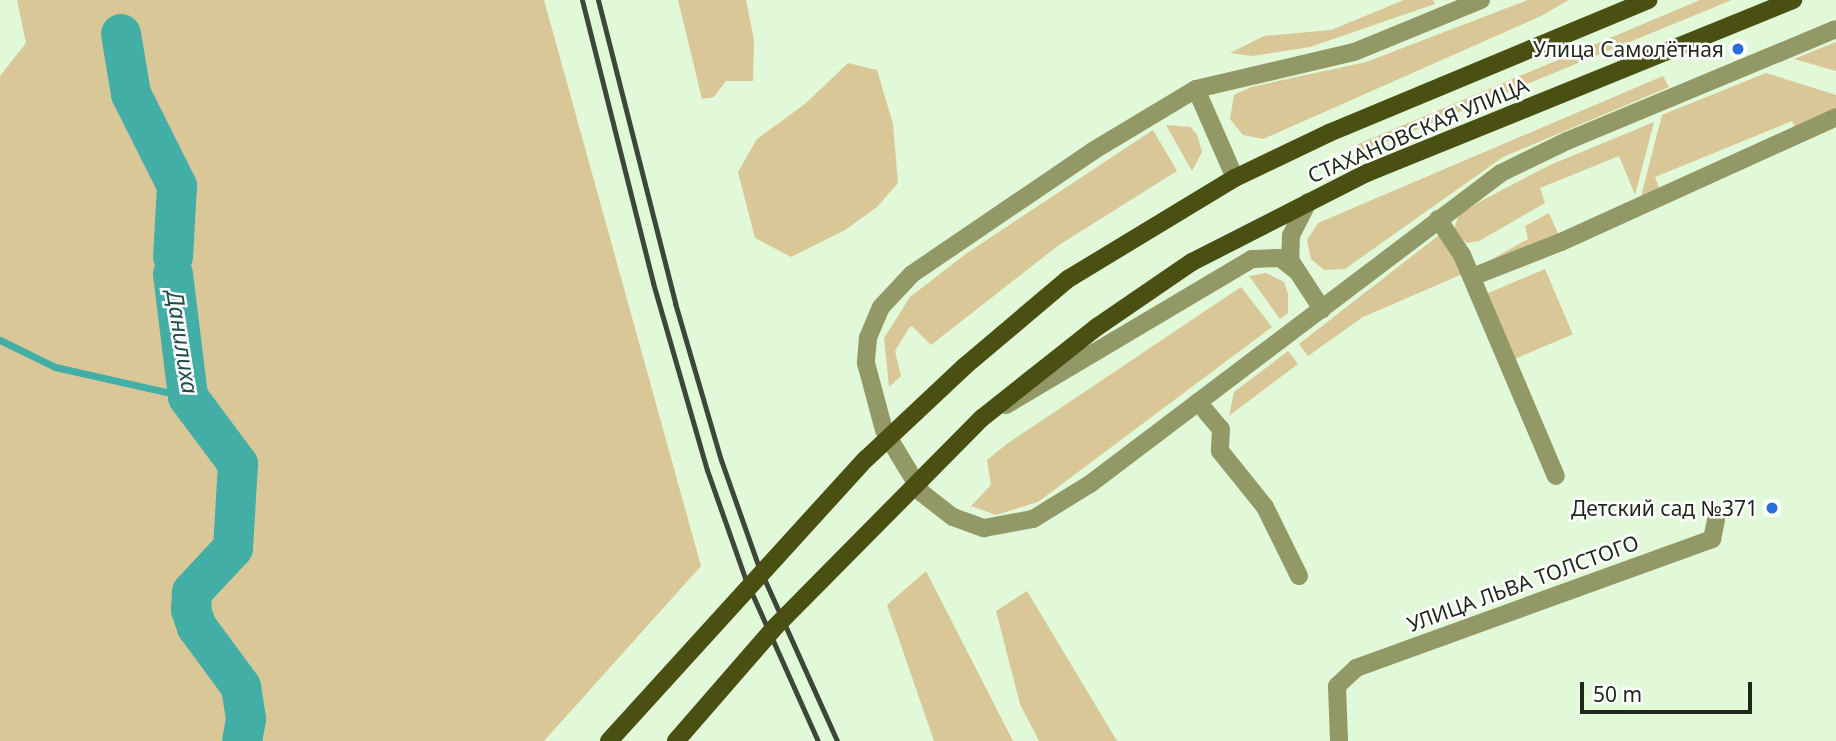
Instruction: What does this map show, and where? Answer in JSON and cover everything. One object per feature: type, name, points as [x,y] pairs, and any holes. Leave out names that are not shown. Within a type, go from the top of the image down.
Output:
[{"type":"main road","name":"СТАХАНОВСКАЯ УЛИЦА","points":[[609,741],[856,469],[965,366],[1068,279],[1235,178],[1329,133],[1648,0]]},
{"type":"main road","name":"СТАХАНОВСКАЯ УЛИЦА","points":[[676,741],[776,626],[982,418],[1097,327],[1192,262],[1367,173],[1793,0]]},
{"type":"street","points":[[1481,0],[1354,52],[1196,89],[1093,151],[912,274],[881,307],[869,338],[866,363],[877,414],[906,472],[939,509],[984,527],[1017,525],[1051,509],[1198,402],[1501,173],[1567,141],[1836,29]]},
{"type":"street","points":[[1196,89],[1235,178]]},
{"type":"street","points":[[1472,277],[1561,242],[1836,117]]},
{"type":"street","points":[[1294,269],[1289,244],[1308,202]]},
{"type":"street","points":[[1438,219],[1472,277],[1556,476]]},
{"type":"street","points":[[982,418],[1252,259],[1273,256],[1294,269],[1322,309]]},
{"type":"street","points":[[1198,402],[1222,429],[1220,451],[1265,507],[1299,576]]},
{"type":"street","name":"УЛИЦА ЛЬВА ТОЛСТОГО","points":[[1339,741],[1337,686],[1356,668],[1712,539],[1716,520]]},
{"type":"shaded area","points":[[17,0],[544,0],[701,566],[544,741],[0,741],[0,76],[26,43]]},
{"type":"shaded area","points":[[678,0],[746,0],[754,40],[753,81],[726,81],[714,97],[702,99]]},
{"type":"shaded area","points":[[1404,0],[1433,0],[1435,4],[1310,47],[1252,56],[1230,53],[1264,36],[1331,30]]},
{"type":"shaded area","points":[[1528,0],[1569,0],[1541,16],[1263,139],[1243,135],[1230,119],[1234,95],[1251,87],[1366,62]]},
{"type":"shaded area","points":[[1700,0],[1732,0],[1359,153],[1356,145]]},
{"type":"shaded area","points":[[1836,42],[1836,71],[1794,59]]},
{"type":"shaded area","points":[[848,63],[877,70],[893,124],[898,183],[877,207],[845,230],[791,257],[755,238],[738,172],[757,139],[805,104]]},
{"type":"shaded area","points":[[1766,73],[1836,95],[1836,117],[1799,135],[1792,121],[1655,177],[1663,197],[1638,208],[1662,115]]},
{"type":"shaded area","points":[[1663,76],[1669,87],[1503,157],[1345,269],[1324,270],[1311,259],[1307,240],[1318,223]]},
{"type":"shaded area","points":[[1654,122],[1635,195],[1619,156],[1540,188],[1545,203],[1479,241],[1467,243],[1453,231],[1459,215],[1481,201],[1550,165]]},
{"type":"shaded area","points":[[1166,125],[1190,127],[1197,134],[1202,152],[1192,171]]},
{"type":"shaded area","points":[[1153,130],[1177,171],[1059,245],[931,345],[912,326],[909,328],[895,351],[901,376],[889,387],[884,338],[910,297],[967,253]]},
{"type":"shaded area","points":[[1549,213],[1560,238],[1476,268],[1528,239],[1525,226]]},
{"type":"shaded area","points":[[1439,235],[1465,273],[1363,317],[1308,356],[1299,344]]},
{"type":"shaded area","points":[[1545,269],[1573,334],[1510,361],[1482,296]]},
{"type":"shaded area","points":[[1266,273],[1284,282],[1288,294],[1288,313],[1280,319],[1249,276]]},
{"type":"shaded area","points":[[1241,287],[1272,327],[1038,502],[996,515],[971,506],[991,485],[987,460],[1008,443]]},
{"type":"shaded area","points":[[1288,351],[1298,364],[1229,416],[1234,392]]},
{"type":"shaded area","points":[[926,571],[1013,741],[934,741],[887,605]]},
{"type":"shaded area","points":[[1027,591],[1117,741],[1039,741],[1020,704],[996,611]]},
{"type":"waterway","name":"Данилиха","points":[[121,34],[131,94],[177,186],[173,257]]},
{"type":"waterway","name":"Данилиха","points":[[173,274],[188,397],[238,464],[233,548],[192,592],[191,610],[197,627],[241,687],[246,719],[242,741]]},
{"type":"waterway","points":[[0,340],[55,367],[188,397]]},
{"type":"railway","points":[[582,0],[653,283],[707,470],[745,578],[818,741]]},
{"type":"railway","points":[[598,0],[675,303],[721,460],[758,565],[837,741]]},
{"type":"place","name":"Улица Самолётная","points":[[1738,49]]},
{"type":"place","name":"Детский сад №371","points":[[1772,508]]}]
